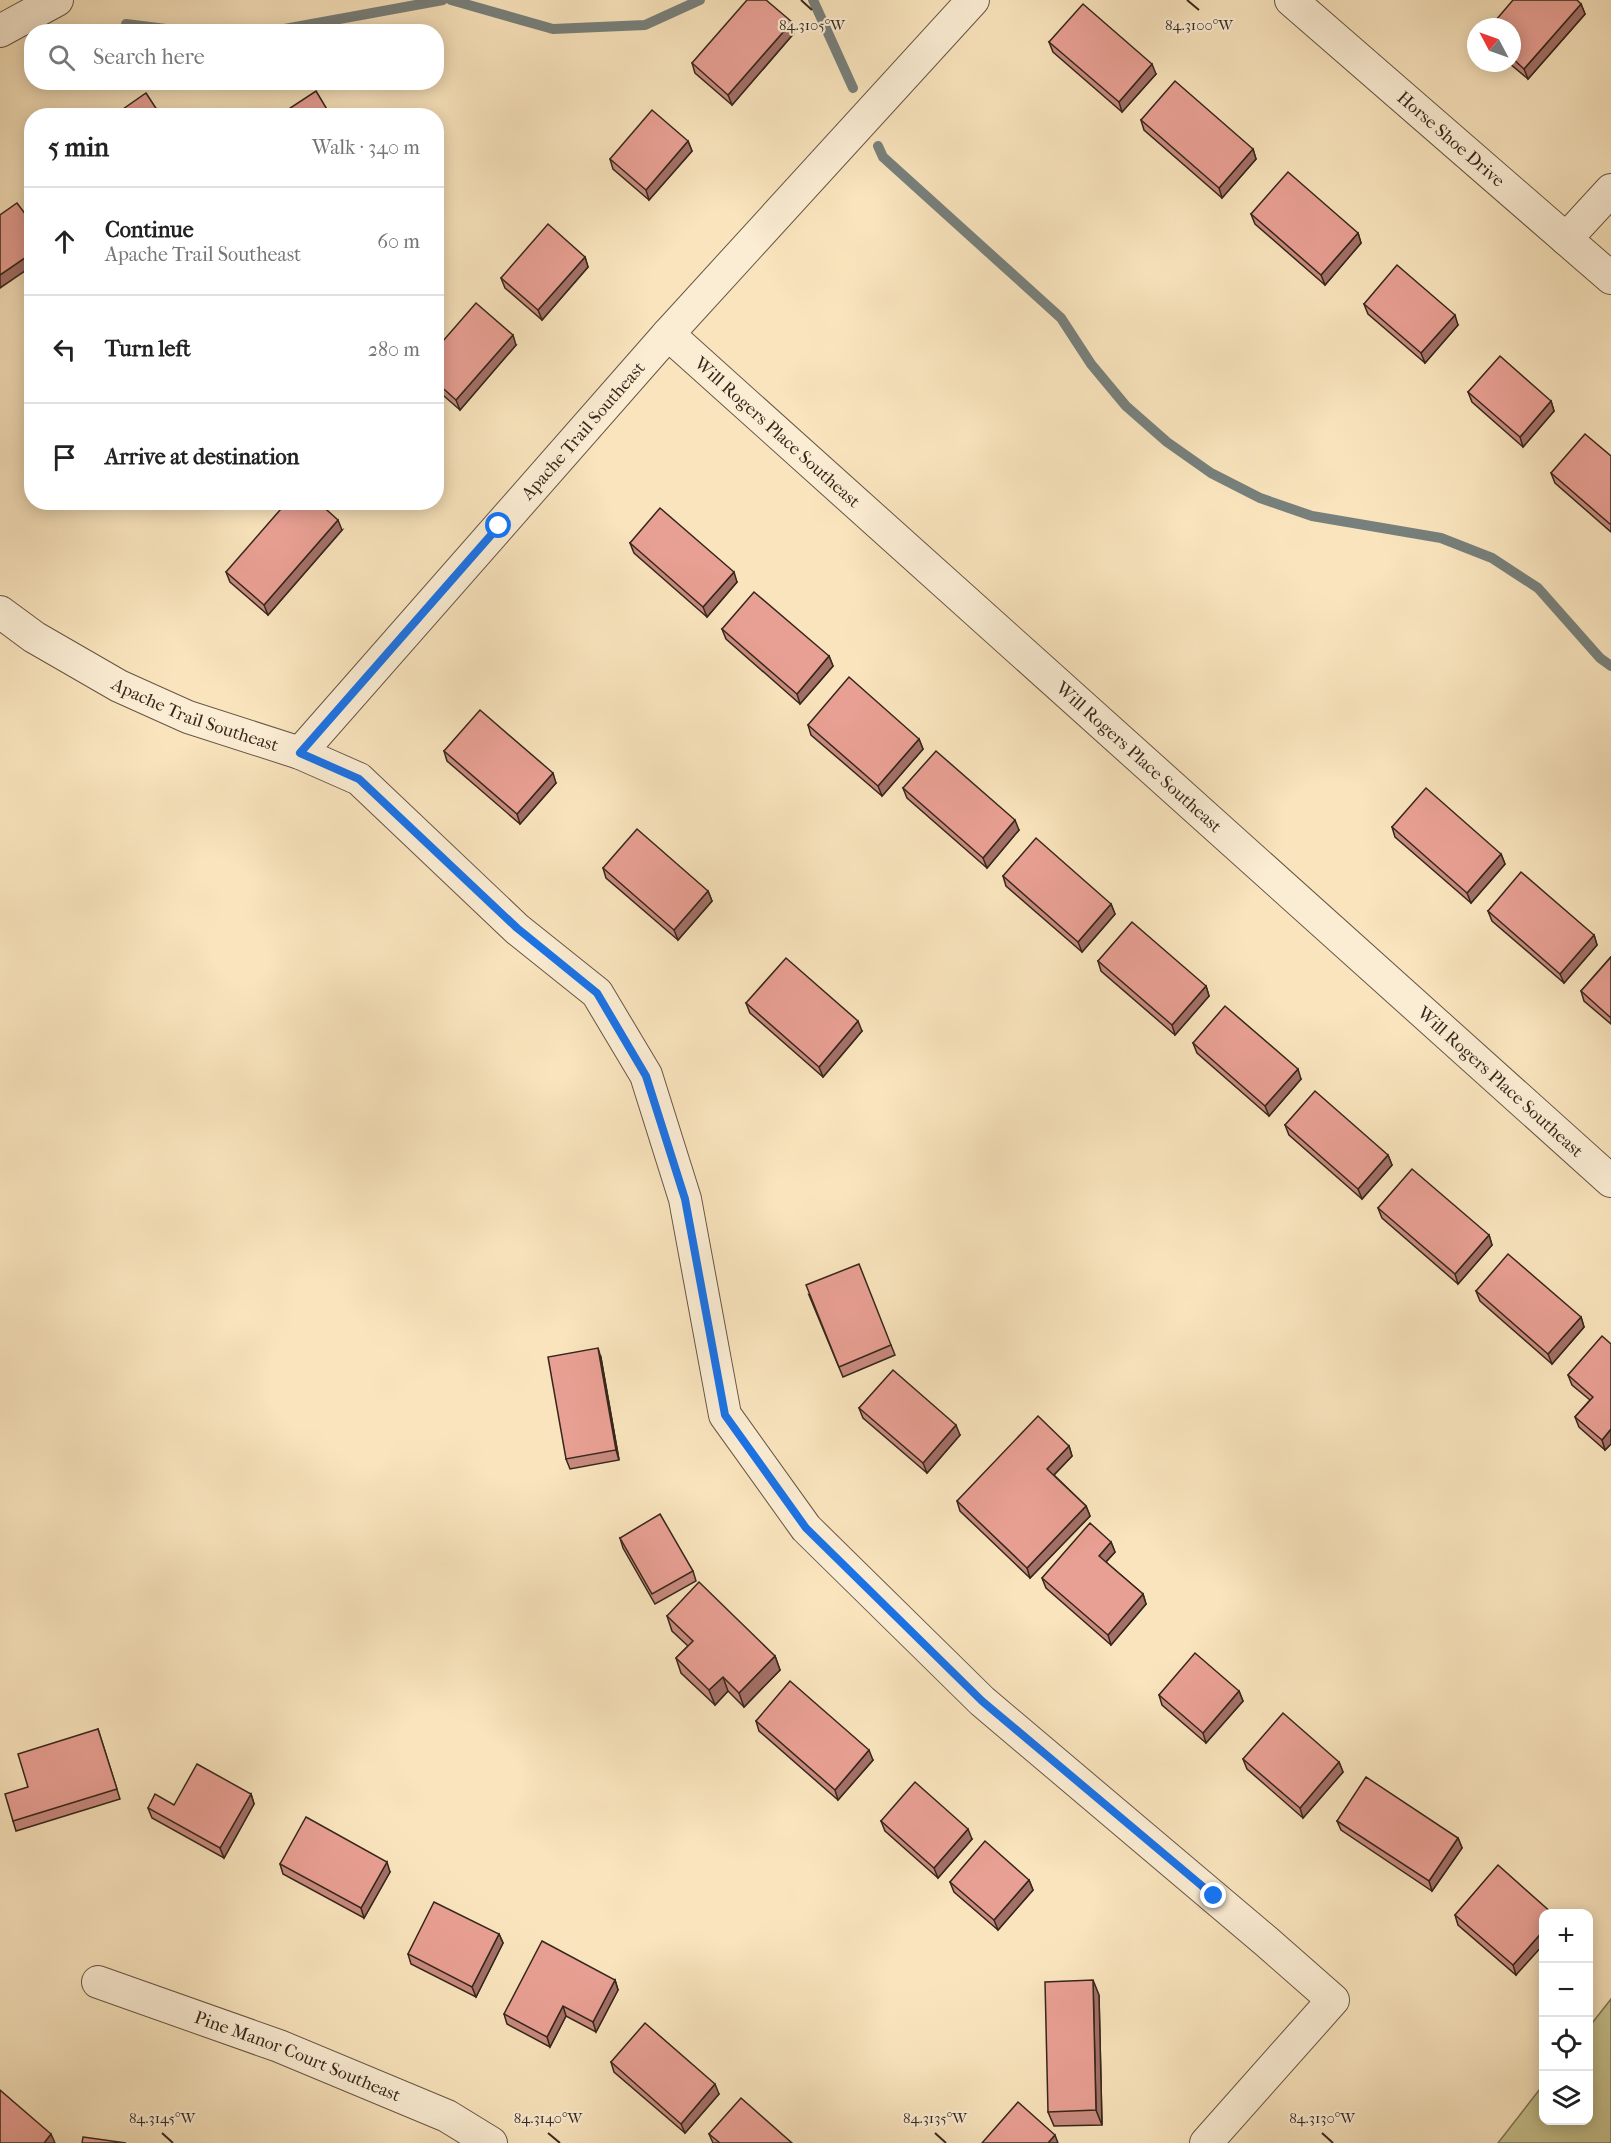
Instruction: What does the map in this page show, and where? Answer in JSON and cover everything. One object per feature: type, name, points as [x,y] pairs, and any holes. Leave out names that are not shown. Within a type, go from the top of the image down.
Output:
[{"type":"street","points":[[0,31],[57,0]]},
{"type":"street","name":"Apache Trail Southeast","points":[[0,612],[34,637],[119,686],[188,717],[300,753],[668,334],[973,0]]},
{"type":"street","name":"Horse Shoe Drive","points":[[1291,0],[1611,278]]},
{"type":"street","points":[[1566,239],[1611,190]]},
{"type":"street","name":"Will Rogers Place Southeast","points":[[668,334],[1611,1181]]},
{"type":"street","points":[[300,753],[359,779],[517,928],[597,993],[646,1076],[685,1199],[725,1415],[806,1528],[982,1701],[1333,2000],[1206,2143]]},
{"type":"street","name":"Pine Manor Court Southeast","points":[[98,1982],[279,2046],[447,2116],[491,2143]]},
{"type":"shaded area","points":[[1611,1999],[1611,2143],[1498,2143],[1539,2090],[1539,2125],[1593,2125],[1593,2022]]},
{"type":"building","points":[[747,0],[766,0],[792,22],[728,95],[692,63]]},
{"type":"building","points":[[1513,0],[1577,0],[1581,4],[1524,69],[1521,66],[1521,18],[1498,18]]},
{"type":"building","points":[[1083,4],[1152,64],[1119,102],[1049,42]]},
{"type":"building","points":[[1175,81],[1253,149],[1219,188],[1141,120]]},
{"type":"building","points":[[316,91],[326,108],[290,108]]},
{"type":"building","points":[[146,93],[156,108],[124,108]]},
{"type":"building","points":[[652,110],[688,141],[646,190],[610,159]]},
{"type":"building","points":[[1288,172],[1358,233],[1321,275],[1251,214]]},
{"type":"building","points":[[17,203],[24,212],[24,258],[0,275],[0,215]]},
{"type":"building","points":[[548,224],[585,257],[538,310],[501,278]]},
{"type":"building","points":[[1397,265],[1455,315],[1421,353],[1364,304]]},
{"type":"building","points":[[476,303],[513,335],[456,400],[444,389],[444,340]]},
{"type":"building","points":[[1500,356],[1551,401],[1520,437],[1468,392]]},
{"type":"building","points":[[1585,434],[1611,456],[1610,524],[1551,473]]},
{"type":"building","points":[[660,508],[734,572],[703,607],[630,543]]},
{"type":"building","points":[[280,510],[327,510],[338,520],[264,605],[226,572]]},
{"type":"building","points":[[754,592],[829,656],[797,694],[722,629]]},
{"type":"building","points":[[849,677],[919,739],[878,786],[808,725]]},
{"type":"building","points":[[480,710],[553,773],[517,814],[444,751]]},
{"type":"building","points":[[936,751],[1015,820],[983,858],[903,788]]},
{"type":"building","points":[[1426,788],[1501,854],[1467,893],[1392,827]]},
{"type":"building","points":[[637,829],[708,891],[674,930],[603,868]]},
{"type":"building","points":[[1036,838],[1111,904],[1078,942],[1003,876]]},
{"type":"building","points":[[1521,872],[1594,935],[1560,974],[1488,911]]},
{"type":"building","points":[[1132,922],[1206,986],[1172,1025],[1098,961]]},
{"type":"building","points":[[1611,957],[1611,1018],[1581,991]]},
{"type":"building","points":[[786,958],[858,1021],[819,1067],[746,1003]]},
{"type":"building","points":[[1225,1006],[1298,1069],[1265,1106],[1193,1043]]},
{"type":"building","points":[[1315,1091],[1388,1155],[1358,1189],[1285,1125]]},
{"type":"building","points":[[1412,1169],[1489,1235],[1455,1274],[1378,1208]]},
{"type":"building","points":[[1508,1254],[1581,1317],[1548,1354],[1476,1291]]},
{"type":"building","points":[[859,1264],[891,1345],[839,1367],[806,1285]]},
{"type":"building","points":[[1602,1336],[1611,1344],[1611,1429],[1602,1440],[1575,1417],[1593,1397],[1568,1375]]},
{"type":"building","points":[[598,1348],[616,1450],[566,1459],[548,1357]]},
{"type":"building","points":[[893,1370],[956,1425],[923,1463],[859,1408]]},
{"type":"building","points":[[1038,1416],[1069,1446],[1047,1469],[1086,1506],[1027,1568],[957,1501]]},
{"type":"building","points":[[660,1514],[693,1571],[652,1594],[620,1538]]},
{"type":"building","points":[[1090,1523],[1111,1542],[1099,1556],[1143,1594],[1108,1635],[1042,1578]]},
{"type":"building","points":[[699,1582],[775,1656],[739,1693],[723,1677],[709,1690],[676,1658],[693,1641],[667,1616]]},
{"type":"building","points":[[1195,1653],[1239,1691],[1203,1733],[1159,1695]]},
{"type":"building","points":[[790,1681],[869,1750],[835,1790],[756,1721]]},
{"type":"building","points":[[1283,1713],[1339,1762],[1300,1808],[1243,1759]]},
{"type":"building","points":[[98,1729],[117,1789],[13,1821],[5,1794],[28,1787],[18,1754]]},
{"type":"building","points":[[197,1764],[251,1794],[220,1848],[148,1808],[155,1794],[174,1805]]},
{"type":"building","points":[[1366,1777],[1458,1838],[1429,1881],[1337,1821]]},
{"type":"building","points":[[915,1782],[968,1829],[934,1868],[881,1821]]},
{"type":"building","points":[[306,1817],[387,1862],[361,1908],[280,1864]]},
{"type":"building","points":[[985,1841],[1029,1880],[994,1920],[950,1882]]},
{"type":"building","points":[[1498,1865],[1547,1909],[1539,1909],[1539,1936],[1513,1965],[1455,1915]]},
{"type":"building","points":[[434,1902],[499,1934],[472,1987],[408,1954]]},
{"type":"building","points":[[542,1941],[615,1980],[593,2022],[563,2006],[547,2037],[504,2014]]},
{"type":"building","points":[[1093,1980],[1096,2110],[1048,2112],[1045,1982]]},
{"type":"building","points":[[645,2023],[715,2084],[681,2124],[611,2062]]},
{"type":"building","points":[[0,2090],[51,2134],[44,2143],[0,2143]]},
{"type":"building","points":[[741,2098],[792,2143],[720,2143],[709,2134]]},
{"type":"building","points":[[1018,2102],[1055,2135],[1048,2143],[982,2143]]},
{"type":"building","points":[[83,2137],[126,2143],[82,2143]]},
{"type":"waterway","points":[[312,24],[443,0]]},
{"type":"waterway","points":[[451,0],[553,29],[645,25],[700,0]]},
{"type":"waterway","points":[[813,0],[853,88]]},
{"type":"waterway","points":[[878,146],[883,157],[1061,318],[1091,364],[1126,406],[1167,442],[1211,473],[1260,498],[1312,516],[1441,538],[1492,558],[1538,588],[1600,658],[1611,666]]},
{"type":"route","points":[[499,526],[300,753],[359,779],[517,928],[597,993],[646,1076],[685,1199],[725,1415],[806,1528],[982,1701],[1214,1896]]}]
